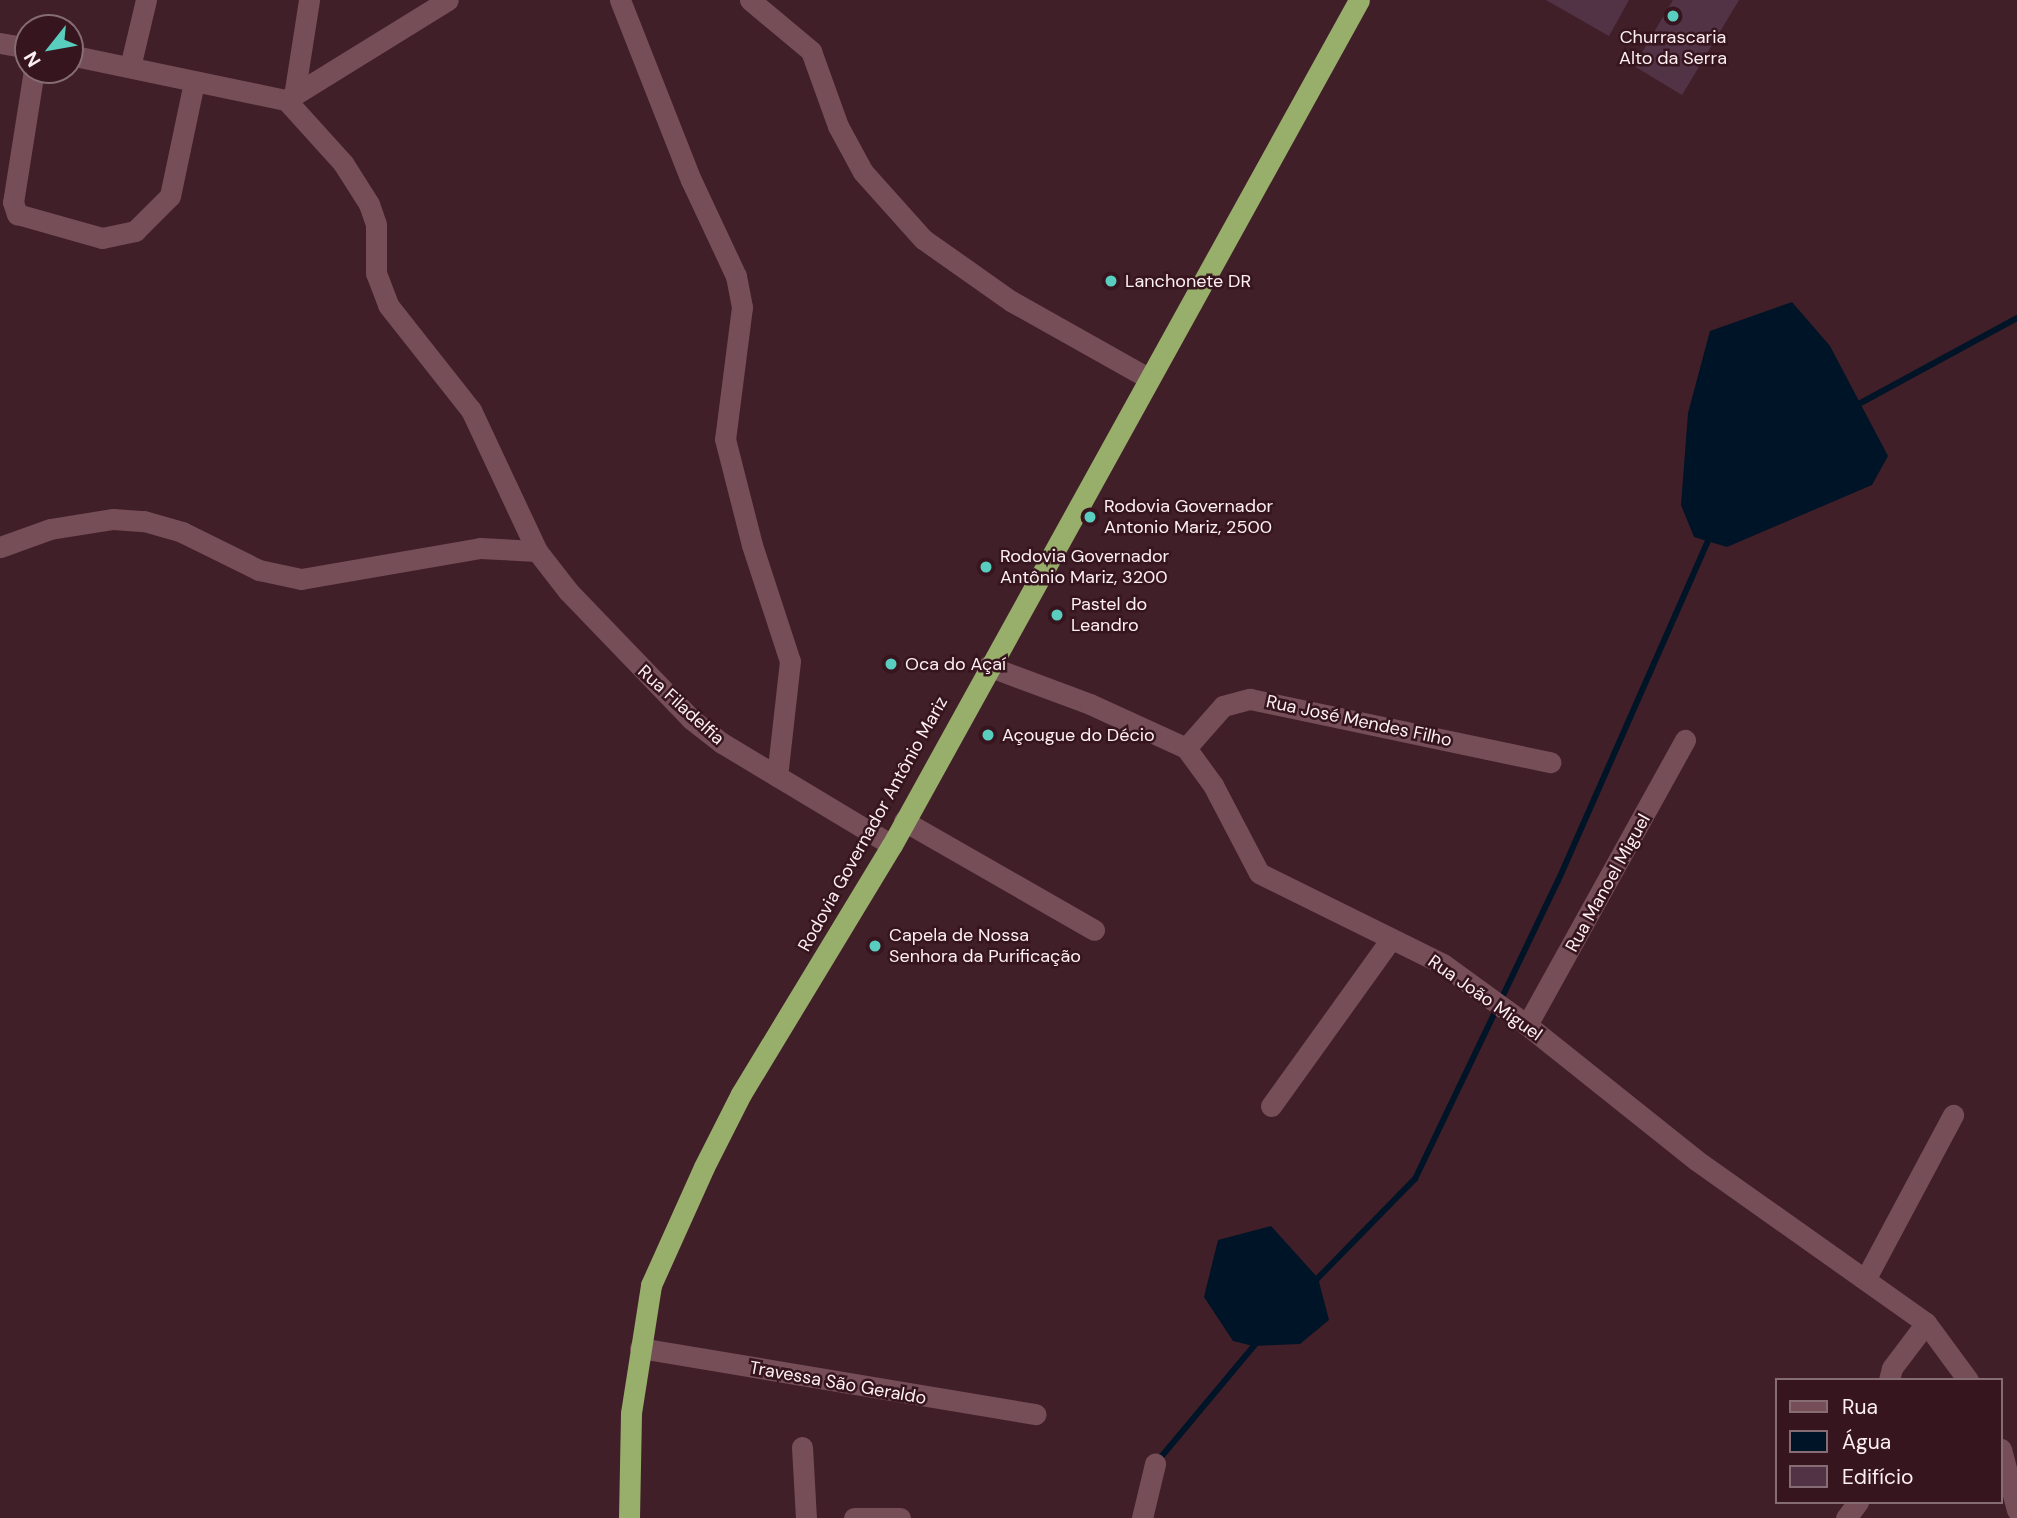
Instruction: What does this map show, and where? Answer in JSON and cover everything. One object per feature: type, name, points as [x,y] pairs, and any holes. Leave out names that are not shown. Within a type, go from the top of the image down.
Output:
[{"type":"highway","name":"Rodovia Governador Antônio Mariz","points":[[629,1518],[631,1413],[651,1285],[704,1167],[741,1094],[891,845],[1359,0]]},
{"type":"street","points":[[131,67],[146,0]]},
{"type":"street","points":[[290,98],[309,0]]},
{"type":"street","points":[[84,58],[194,82],[290,98],[448,0]]},
{"type":"street","points":[[620,0],[670,131],[738,286],[742,307],[739,346],[725,439],[752,545],[790,661],[777,776]]},
{"type":"street","points":[[750,0],[811,51],[838,126],[863,172],[923,239],[1011,301],[1148,378]]},
{"type":"street","points":[[32,84],[13,202],[17,214],[102,238],[135,231],[170,196],[194,82]]},
{"type":"street","name":"Rua Filadelfia","points":[[290,98],[343,163],[369,204],[376,224],[376,273],[382,293],[401,325],[471,410],[537,551],[602,628],[691,719],[777,776],[891,845]]},
{"type":"street","points":[[0,547],[50,529],[113,519],[144,521],[182,532],[259,570],[301,579],[480,548],[537,551]]},
{"type":"street","name":"Rua João Miguel","points":[[988,666],[1090,704],[1186,748],[1213,785],[1259,873],[1443,964],[1527,1025],[1696,1160],[1926,1323],[1967,1378]]},
{"type":"street","name":"Rua José Mendes Filho","points":[[1186,748],[1223,706],[1250,699],[1550,762]]},
{"type":"street","name":"Rua Manoel Miguel","points":[[1527,1025],[1685,740]]},
{"type":"street","points":[[904,821],[1094,930]]},
{"type":"street","points":[[1272,1106],[1391,939]]},
{"type":"street","points":[[1866,1278],[1953,1115]]},
{"type":"street","points":[[1890,1378],[1892,1368],[1926,1323]]},
{"type":"street","name":"Travessa São Geraldo","points":[[640,1348],[1036,1414]]},
{"type":"street","points":[[802,1447],[806,1518]]},
{"type":"street","points":[[2003,1457],[2017,1510]]},
{"type":"street","points":[[1143,1517],[1155,1464]]},
{"type":"street","points":[[853,1518],[900,1518]]},
{"type":"water","points":[[1792,302],[1830,346],[1888,456],[1872,485],[1727,547],[1694,537],[1681,505],[1688,413],[1710,331]]},
{"type":"water","points":[[1271,1226],[1318,1278],[1329,1320],[1300,1344],[1253,1346],[1233,1341],[1204,1297],[1218,1240]]},
{"type":"building","points":[[1546,0],[1629,0],[1609,36]]},
{"type":"building","points":[[1673,0],[1739,0],[1682,95],[1634,66]]},
{"type":"waterway","points":[[1855,406],[2017,318]]},
{"type":"waterway","points":[[1313,1283],[1415,1179],[1558,881],[1710,536]]},
{"type":"waterway","points":[[1156,1463],[1257,1342]]},
{"type":"place","name":"Churrascaria Alto da Serra","points":[[1673,16]]},
{"type":"place","name":"Lanchonete DR","points":[[1111,281]]},
{"type":"place","name":"Rodovia Governador Antonio Mariz, 2500","points":[[1090,517]]},
{"type":"place","name":"Rodovia Governador Antônio Mariz, 3200","points":[[986,567]]},
{"type":"place","name":"Pastel do Leandro","points":[[1057,615]]},
{"type":"place","name":"Oca do Açaí","points":[[891,664]]},
{"type":"place","name":"Açougue do Décio","points":[[988,735]]},
{"type":"place","name":"Capela de Nossa Senhora da Purificação","points":[[875,946]]}]
